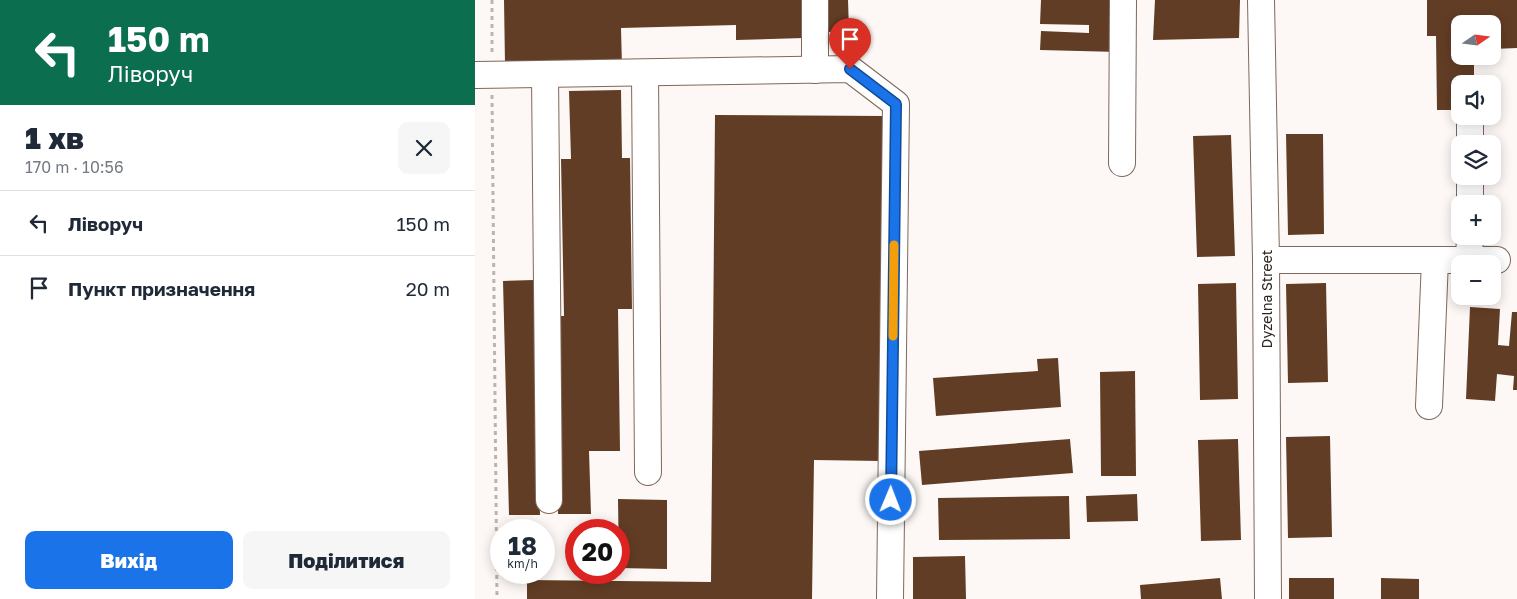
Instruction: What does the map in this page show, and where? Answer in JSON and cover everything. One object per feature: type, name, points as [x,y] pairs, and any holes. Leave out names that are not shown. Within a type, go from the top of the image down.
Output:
[{"type":"street","points":[[815,0],[815,70]]},
{"type":"street","points":[[1123,0],[1123,163]]},
{"type":"street","name":"Dyzelna Street","points":[[1261,0],[1266,260],[1268,599]]},
{"type":"street","points":[[484,75],[850,69],[896,104],[890,599]]},
{"type":"street","points":[[645,73],[648,472]]},
{"type":"street","points":[[545,74],[549,500]]},
{"type":"street","points":[[1266,260],[1435,260],[1469,248],[1485,255]]},
{"type":"street","points":[[1429,406],[1435,260]]},
{"type":"path","points":[[492,0],[484,75],[497,599]]},
{"type":"building","points":[[504,0],[803,0],[804,38],[736,40],[736,25],[621,28],[622,66],[505,64]]},
{"type":"building","points":[[826,0],[848,0],[849,32],[826,32]]},
{"type":"building","points":[[1041,0],[1112,0],[1119,52],[1040,50],[1041,31],[1089,33],[1089,25],[1040,24]]},
{"type":"building","points":[[1155,0],[1240,0],[1239,38],[1153,40]]},
{"type":"building","points":[[1427,0],[1517,0],[1517,48],[1501,49],[1501,15],[1451,15],[1451,65],[1474,65],[1474,75],[1451,75],[1451,110],[1437,110],[1436,36],[1427,36]]},
{"type":"building","points":[[621,90],[622,158],[630,158],[632,309],[618,309],[620,451],[589,451],[591,514],[558,514],[556,316],[564,316],[561,159],[571,159],[569,91]]},
{"type":"building","points":[[715,115],[884,116],[881,461],[814,460],[812,599],[527,599],[527,584],[555,584],[555,580],[565,580],[565,584],[630,584],[630,581],[711,582]]},
{"type":"building","points":[[1286,134],[1323,134],[1324,234],[1288,235]]},
{"type":"building","points":[[1231,135],[1235,256],[1197,257],[1193,136]]},
{"type":"building","points":[[534,280],[540,515],[509,515],[503,281]]},
{"type":"building","points":[[1236,283],[1238,399],[1200,400],[1198,284]]},
{"type":"building","points":[[1326,283],[1328,382],[1288,383],[1286,284]]},
{"type":"building","points":[[1470,307],[1500,309],[1498,345],[1509,346],[1512,312],[1517,312],[1517,390],[1513,390],[1514,376],[1497,374],[1495,401],[1466,399]]},
{"type":"building","points":[[1058,358],[1061,407],[936,416],[933,378],[1038,371],[1037,359]]},
{"type":"building","points":[[1135,371],[1136,476],[1101,476],[1100,372]]},
{"type":"building","points":[[1330,436],[1332,537],[1288,538],[1286,437]]},
{"type":"building","points":[[1070,439],[1073,473],[922,485],[919,451]]},
{"type":"building","points":[[1238,439],[1241,540],[1201,541],[1198,440]]},
{"type":"building","points":[[1137,494],[1138,521],[1087,522],[1086,496]]},
{"type":"building","points":[[1069,496],[1070,539],[939,540],[938,498]]},
{"type":"building","points":[[618,499],[667,500],[667,569],[630,568],[630,519],[618,519]]},
{"type":"building","points":[[965,556],[966,599],[913,599],[913,557]]},
{"type":"building","points":[[1220,578],[1222,599],[1141,599],[1140,585]]},
{"type":"building","points":[[1289,578],[1334,578],[1334,599],[1289,599]]},
{"type":"building","points":[[1381,578],[1419,579],[1419,599],[1381,599]]},
{"type":"slow traffic","points":[[893,336],[894,245]]},
{"type":"route","points":[[850,69],[896,104],[891,500]]}]
